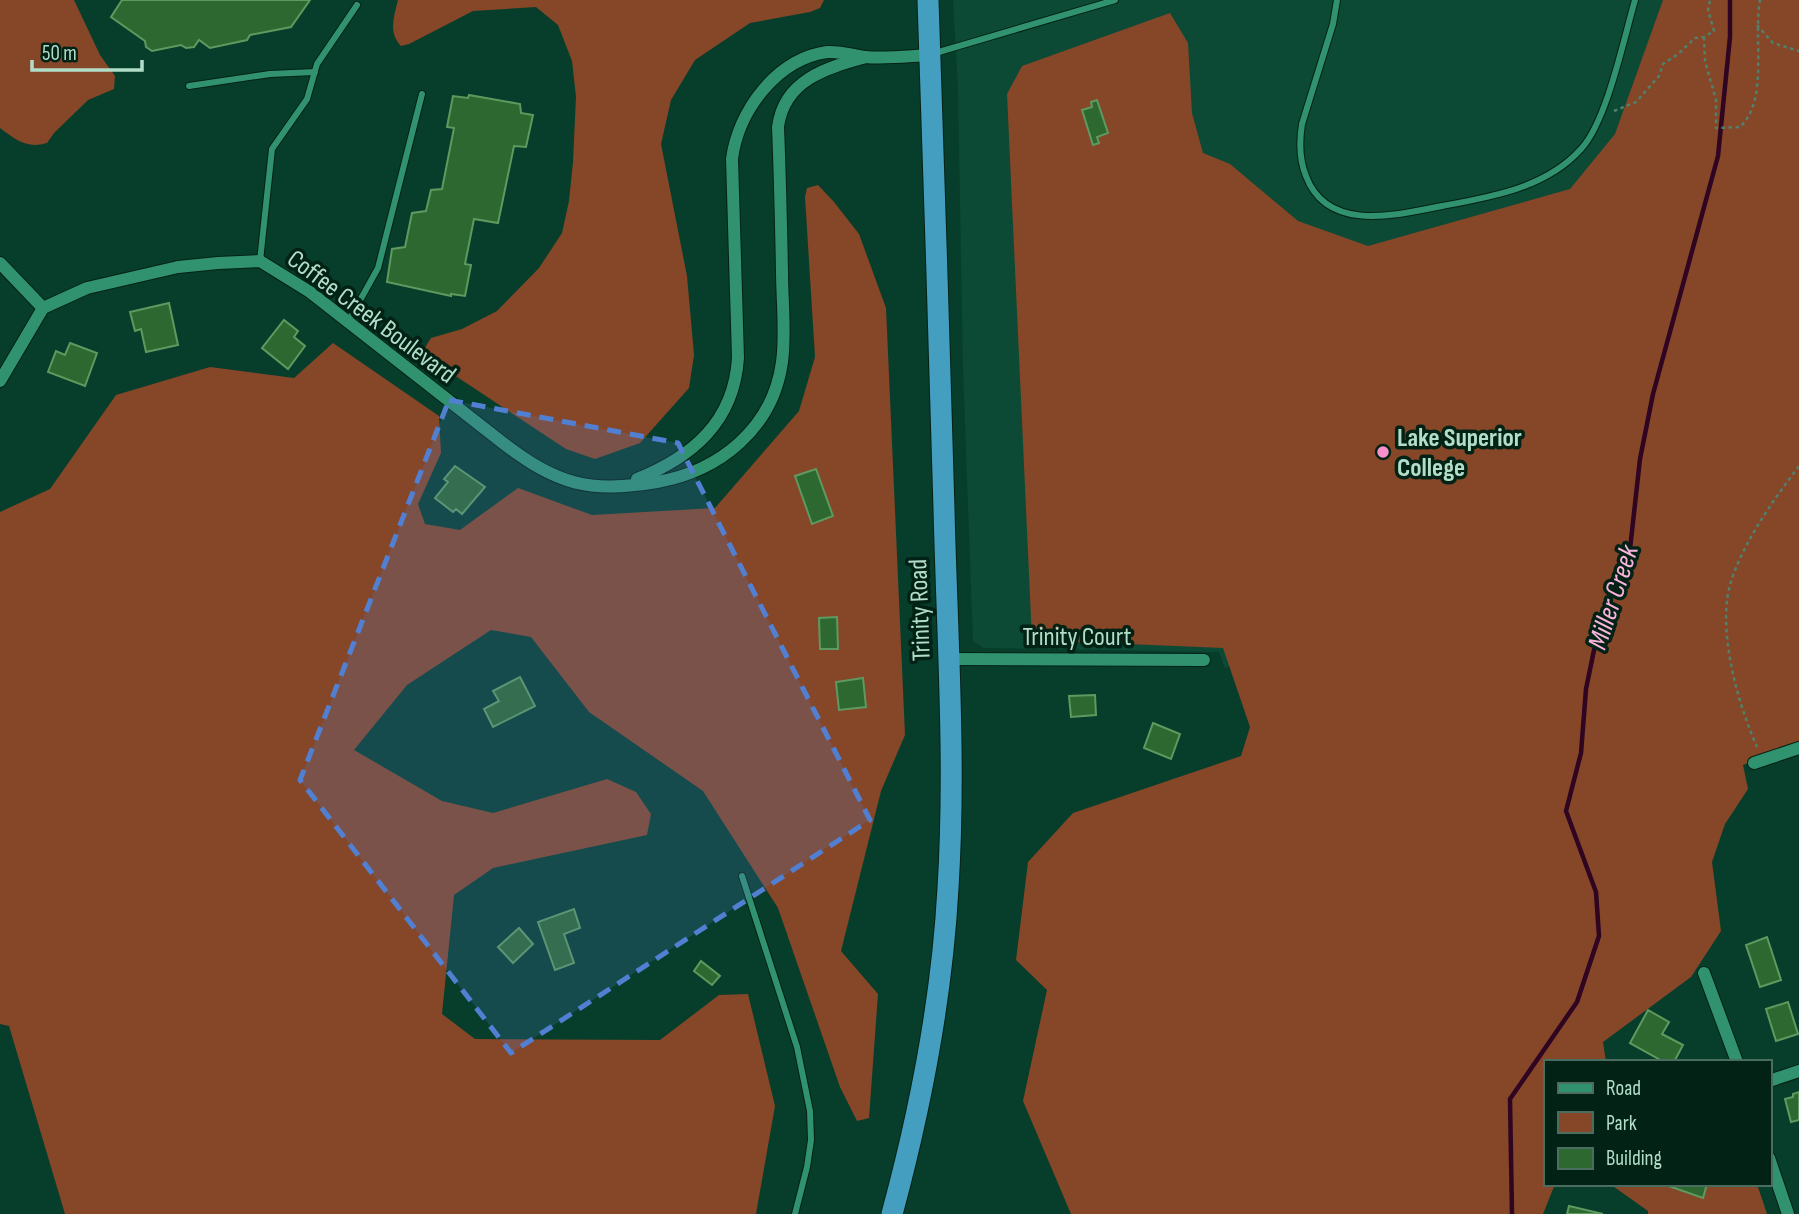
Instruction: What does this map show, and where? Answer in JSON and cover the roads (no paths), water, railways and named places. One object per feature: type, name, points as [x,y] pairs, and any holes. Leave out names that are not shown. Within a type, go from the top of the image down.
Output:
[{"type":"highway","name":"Trinity Road","points":[[892,1214],[927,1062],[945,928],[951,784],[928,0]]},
{"type":"street","name":"Coffee Creek Boulevard","points":[[616,486],[666,467],[693,449],[710,432],[732,389],[738,358],[732,159],[735,141],[746,113],[761,92],[775,79],[807,58],[828,52],[866,57],[930,55]]},
{"type":"street","name":"Coffee Creek Boulevard","points":[[43,308],[87,288],[178,267],[260,261],[310,292],[532,465],[550,475],[578,484],[616,486],[668,480],[710,465],[744,441],[775,394],[782,360],[779,119],[788,97],[805,80],[829,68],[866,57]]},
{"type":"street","points":[[0,263],[43,308],[0,381]]},
{"type":"street","name":"Trinity Court","points":[[948,659],[1205,660]]},
{"type":"street","points":[[1758,761],[1799,748]]},
{"type":"street","points":[[1704,973],[1736,1060]]},
{"type":"street","points":[[1771,1080],[1799,1071]]},
{"type":"street","points":[[1771,1164],[1788,1214]]},
{"type":"lane","points":[[930,55],[1115,0]]},
{"type":"lane","points":[[1337,0],[1333,24],[1309,97],[1300,148],[1304,171],[1313,192],[1325,204],[1343,213],[1370,216],[1405,213],[1479,199],[1543,178],[1570,160],[1584,145],[1601,114],[1635,0]]},
{"type":"lane","points":[[260,261],[272,149],[307,99],[317,64],[356,5]]},
{"type":"lane","points":[[189,86],[270,74],[315,72]]},
{"type":"lane","points":[[348,322],[378,268],[422,94]]},
{"type":"lane","points":[[742,876],[797,1047],[810,1111],[811,1140],[795,1214]]},
{"type":"waterway","name":"Miller Creek","points":[[1512,1214],[1510,1099],[1577,1002],[1599,936],[1596,892],[1566,811],[1581,753],[1586,689],[1601,616],[1629,558],[1640,459],[1653,394],[1718,156],[1730,37],[1730,0]]},
{"type":"place","name":"Lake Superior College","points":[[1383,452]]}]
